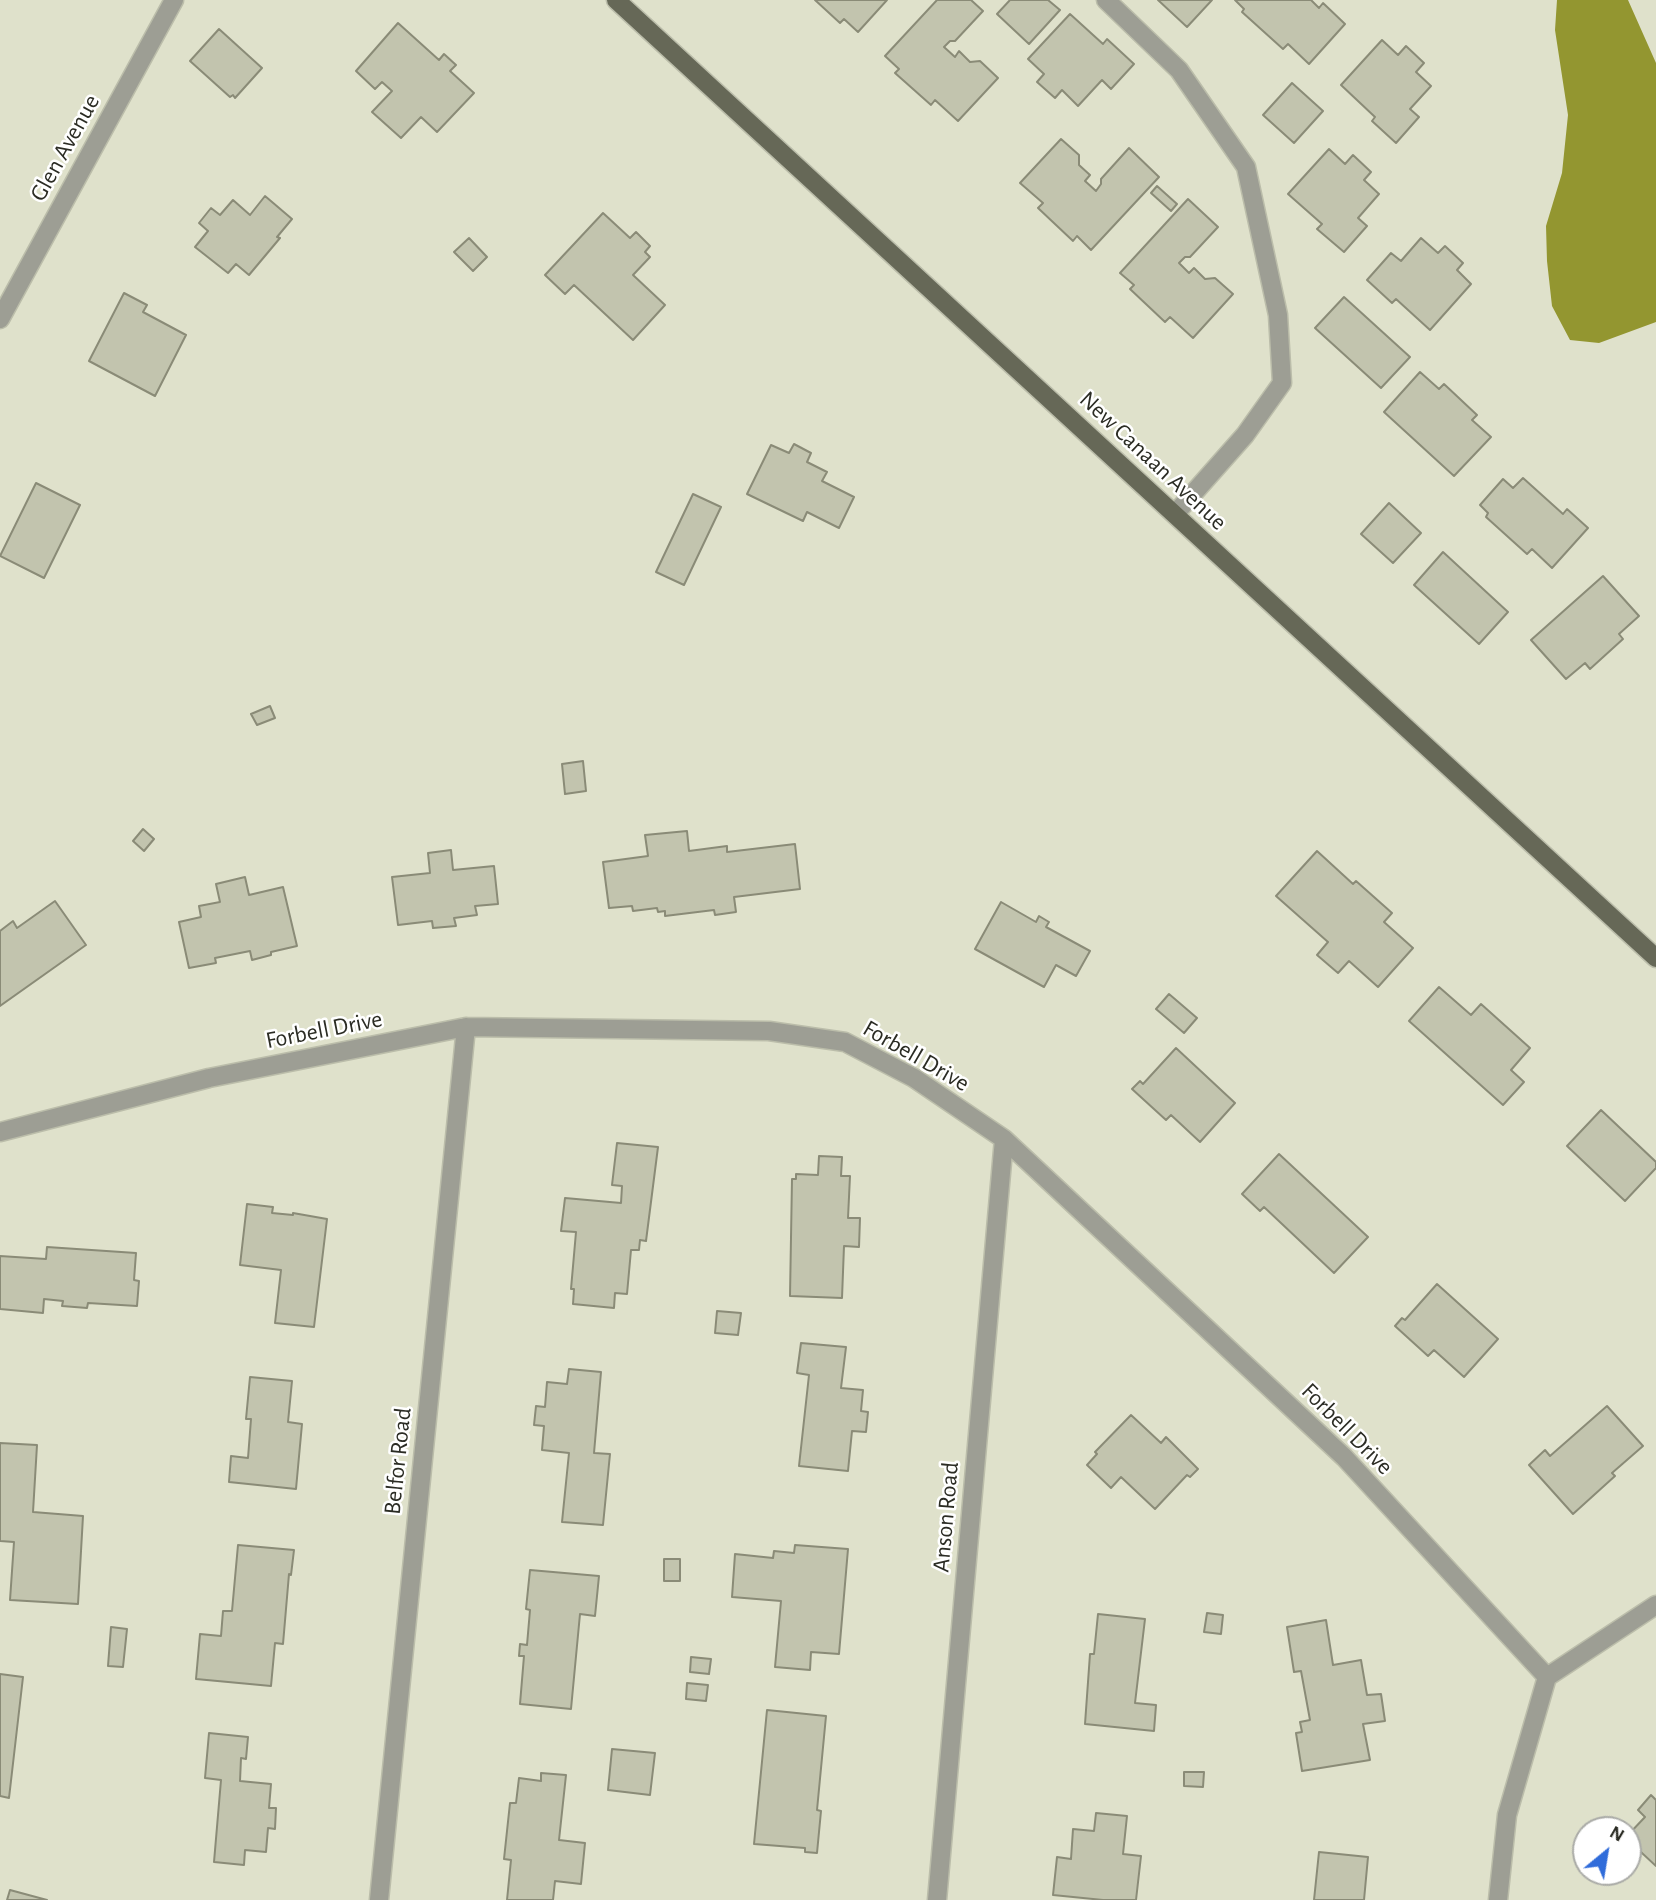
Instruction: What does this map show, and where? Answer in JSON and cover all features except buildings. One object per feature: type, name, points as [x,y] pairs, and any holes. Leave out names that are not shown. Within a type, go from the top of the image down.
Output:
[{"type":"main road","name":"New Canaan Avenue","points":[[616,0],[1656,958]]},
{"type":"street","name":"Glen Avenue","points":[[0,319],[174,0]]},
{"type":"street","points":[[1105,0],[1179,70],[1246,167],[1278,315],[1282,383],[1245,435],[1175,514]]},
{"type":"street","name":"Forbell Drive","points":[[0,1132],[209,1078],[466,1027],[769,1031],[845,1042],[914,1078],[1004,1139],[1344,1457],[1547,1677]]},
{"type":"street","name":"Belfor Road","points":[[379,1900],[466,1027]]},
{"type":"street","name":"Anson Road","points":[[937,1900],[1004,1139]]},
{"type":"street","points":[[1498,1900],[1507,1815],[1547,1677],[1656,1605]]},
{"type":"shaded area","points":[[1557,0],[1628,0],[1656,63],[1656,322],[1599,343],[1570,340],[1552,306],[1546,226],[1562,173],[1568,115],[1555,30]]}]
